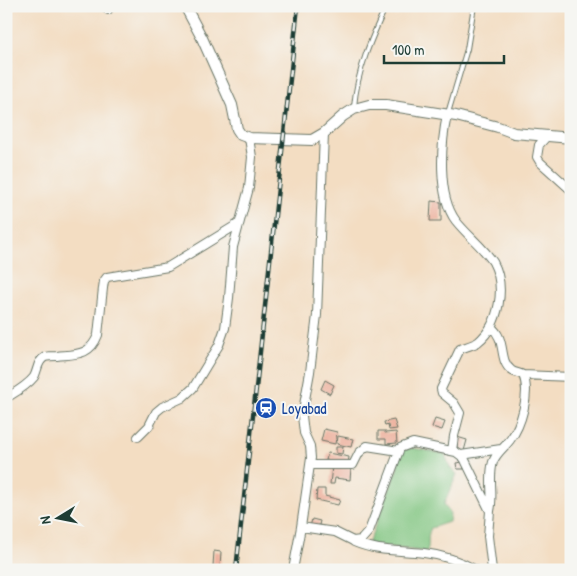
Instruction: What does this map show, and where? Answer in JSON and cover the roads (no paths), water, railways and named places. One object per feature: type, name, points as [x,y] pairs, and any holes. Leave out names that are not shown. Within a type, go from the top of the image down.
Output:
[{"type":"street","points":[[185,6],[202,38],[232,105],[237,130],[241,135],[250,138],[312,140],[324,133],[343,116],[354,110],[369,105],[386,105],[452,115],[498,126],[514,133],[571,138]]},
{"type":"street","points":[[452,115],[441,156],[448,204],[455,220],[489,257],[497,269],[498,276],[497,307],[491,327],[478,341],[460,349],[441,389],[442,393],[454,403],[460,413],[452,451]]},
{"type":"street","points":[[293,570],[311,465],[310,446],[304,433],[302,416],[317,315],[324,133]]},
{"type":"street","points":[[547,136],[539,145],[537,157],[571,190]]},
{"type":"street","points":[[138,437],[149,426],[156,412],[162,407],[182,398],[193,388],[219,345],[226,322],[233,247],[238,224],[250,188],[252,157],[250,138]]},
{"type":"street","points":[[6,398],[27,385],[34,376],[40,361],[46,357],[83,353],[95,343],[98,335],[104,281],[108,277],[168,267],[238,224]]},
{"type":"street","points":[[491,327],[500,337],[504,356],[512,371],[523,375],[571,377]]},
{"type":"street","points":[[492,570],[488,536],[492,494],[490,478],[496,456],[515,433],[522,418],[525,390],[523,375]]},
{"type":"street","points":[[353,541],[362,540],[369,531],[399,451],[402,446],[412,443],[452,451],[461,455],[468,463],[490,511]]},
{"type":"street","points":[[311,465],[353,465],[359,452],[367,446],[399,451]]},
{"type":"street","points":[[461,455],[501,449]]},
{"type":"street","points":[[301,527],[335,532],[364,546],[381,550],[447,557],[476,570]]},
{"type":"lane","points":[[354,110],[358,80],[364,58],[386,6]]},
{"type":"lane","points":[[452,115],[468,49],[474,6]]},
{"type":"railway","points":[[236,570],[298,6]]},
{"type":"place","name":"Loyabad","points":[[266,408]]}]
